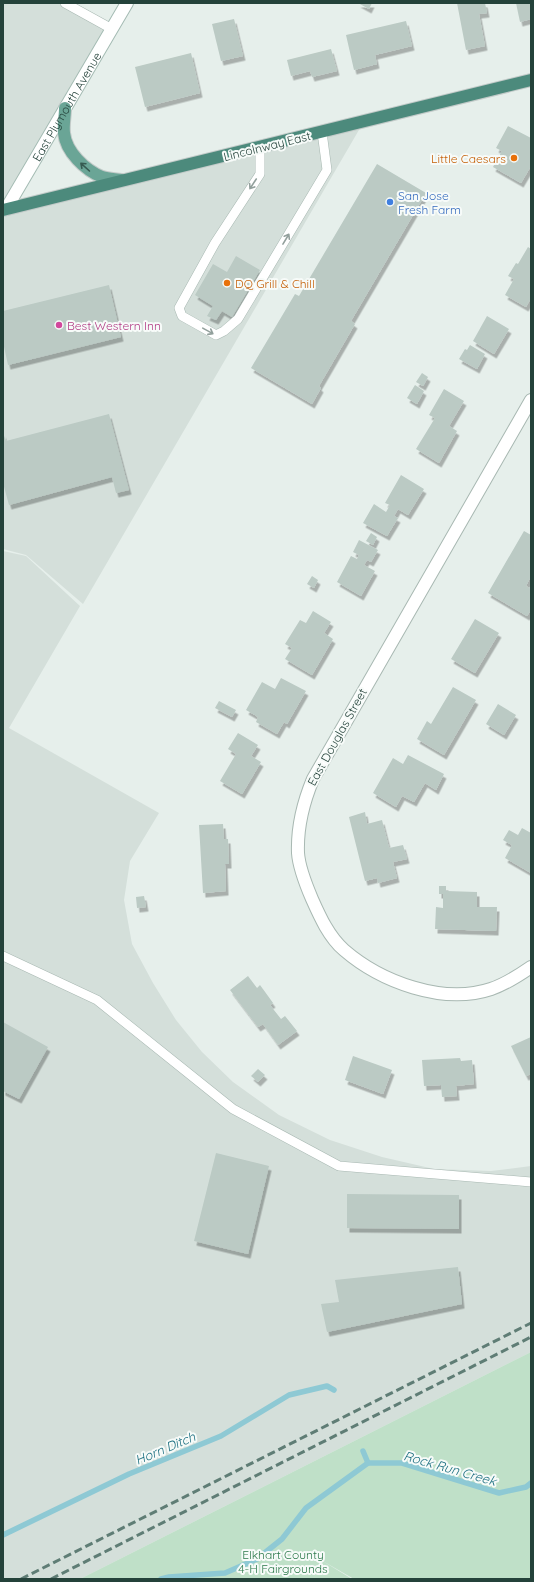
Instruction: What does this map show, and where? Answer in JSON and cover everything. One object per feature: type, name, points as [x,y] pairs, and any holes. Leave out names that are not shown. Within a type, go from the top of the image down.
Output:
[{"type":"highway","name":"Lincolnway East","points":[[4,210],[531,80]]},
{"type":"main road","points":[[65,108],[64,134],[70,148],[78,159],[90,171],[104,178],[121,180]]},
{"type":"street","name":"East Plymouth Avenue","points":[[4,210],[127,3]]},
{"type":"street","name":"East Douglas Street","points":[[531,400],[324,757],[304,802],[298,836],[298,854],[305,881],[328,930],[343,949],[365,966],[412,987],[436,992],[463,994],[490,989],[515,978],[531,967]]},
{"type":"lane","points":[[65,3],[112,29]]},
{"type":"lane","points":[[260,147],[260,174],[215,243],[179,308],[182,316],[216,335],[224,331],[238,320],[327,170],[322,132]]},
{"type":"lane","points":[[3,956],[97,1000],[233,1109],[339,1166],[531,1182]]},
{"type":"shaded area","points":[[3,3],[63,3],[111,29],[5,209],[363,123],[83,604],[26,555],[3,549]]},
{"type":"shaded area","points":[[3,551],[26,556],[80,606],[9,728],[159,813],[130,861],[124,900],[132,944],[153,983],[176,1020],[202,1052],[233,1082],[279,1115],[330,1140],[382,1157],[434,1169],[491,1171],[531,1166],[531,1352],[80,1579],[3,1579]]},
{"type":"green space","name":"Elkhart County 4-H Fairgrounds","points":[[531,1352],[531,1579],[354,1579],[321,1560],[352,1579],[80,1579]]},
{"type":"building","points":[[358,3],[372,3],[369,9]]},
{"type":"building","points":[[457,3],[485,3],[487,13],[479,14],[485,46],[466,50]]},
{"type":"building","points":[[516,3],[531,3],[531,19],[520,22]]},
{"type":"building","points":[[234,19],[243,56],[221,61],[212,24]]},
{"type":"building","points":[[406,21],[412,46],[375,55],[377,64],[354,70],[346,35]]},
{"type":"building","points":[[331,49],[337,71],[312,77],[310,71],[291,76],[287,60]]},
{"type":"building","points":[[191,53],[200,93],[145,107],[135,67]]},
{"type":"building","name":"Little Caesars","points":[[508,126],[531,138],[531,166],[521,183],[493,167],[502,151],[496,148]]},
{"type":"building","points":[[377,164],[426,193],[351,321],[355,324],[319,386],[321,388],[312,404],[251,368],[295,294],[299,296]]},
{"type":"building","points":[[528,247],[531,249],[531,298],[526,307],[505,295],[514,279],[508,276],[516,263],[518,264]]},
{"type":"building","name":"DQ Grill & Chill","points":[[236,256],[260,270],[232,317],[222,311],[216,320],[207,316],[213,306],[195,295],[213,264],[227,272]]},
{"type":"building","points":[[109,285],[121,337],[8,365],[3,342],[3,311]]},
{"type":"building","points":[[487,316],[509,329],[494,354],[473,341]]},
{"type":"building","points":[[470,345],[485,354],[477,369],[459,359],[465,349],[467,350]]},
{"type":"building","points":[[422,373],[428,377],[423,386],[416,382]]},
{"type":"building","points":[[415,385],[424,391],[417,404],[407,398]]},
{"type":"building","points":[[444,389],[464,401],[449,426],[457,431],[439,463],[416,449],[435,418],[429,415]]},
{"type":"building","points":[[109,414],[129,490],[116,493],[112,477],[9,505],[3,483],[3,433],[6,441]]},
{"type":"building","points":[[401,475],[424,489],[408,515],[398,509],[394,516],[398,518],[387,536],[363,523],[374,504],[386,512],[390,505],[385,503]]},
{"type":"building","points":[[524,531],[531,535],[531,576],[526,586],[531,589],[531,610],[527,616],[488,593]]},
{"type":"building","points":[[371,533],[377,537],[373,545],[366,541]]},
{"type":"building","points":[[359,540],[378,550],[371,562],[367,560],[364,565],[375,571],[361,596],[337,582],[351,556],[357,559],[359,555],[353,552]]},
{"type":"building","points":[[312,576],[318,580],[314,588],[307,584]]},
{"type":"building","points":[[313,611],[331,622],[324,633],[333,639],[312,675],[285,659],[292,648],[285,644],[300,620],[306,623]]},
{"type":"building","points":[[475,619],[499,633],[475,673],[451,659]]},
{"type":"building","points":[[281,678],[306,691],[287,724],[284,722],[277,734],[256,722],[258,717],[246,710],[262,682],[275,689]]},
{"type":"building","points":[[453,687],[476,700],[444,755],[417,739],[427,721],[431,724]]},
{"type":"building","points":[[219,701],[236,710],[232,717],[215,708]]},
{"type":"building","points":[[498,704],[516,715],[504,735],[486,724]]},
{"type":"building","points":[[238,733],[258,745],[251,756],[261,762],[242,794],[220,781],[236,754],[228,749]]},
{"type":"building","points":[[408,755],[444,774],[436,790],[425,783],[414,802],[402,796],[396,807],[373,793],[393,758],[403,764]]},
{"type":"building","points":[[365,812],[367,824],[382,820],[389,848],[403,845],[407,859],[393,862],[397,878],[378,883],[377,878],[365,881],[349,817]]},
{"type":"building","points":[[223,824],[224,839],[228,839],[229,864],[225,864],[226,891],[203,893],[199,825]]},
{"type":"building","points":[[522,828],[531,833],[531,873],[505,858],[512,845],[503,840],[509,830],[518,835]]},
{"type":"building","points":[[439,886],[446,886],[446,891],[477,892],[477,907],[497,907],[496,931],[435,929],[436,907],[443,908],[443,894],[439,894]]},
{"type":"building","points":[[144,896],[146,907],[137,908],[136,897]]},
{"type":"building","points":[[248,976],[257,988],[260,985],[273,1003],[270,1005],[281,1019],[285,1016],[297,1031],[278,1045],[263,1024],[258,1027],[230,990]]},
{"type":"building","points":[[3,1022],[48,1047],[19,1099],[3,1091]]},
{"type":"building","points":[[531,1037],[531,1074],[526,1076],[511,1046]]},
{"type":"building","points":[[353,1056],[392,1070],[383,1094],[345,1080]]},
{"type":"building","points":[[460,1058],[461,1061],[472,1060],[474,1084],[456,1086],[457,1096],[442,1097],[441,1085],[424,1086],[422,1060]]},
{"type":"building","points":[[258,1069],[265,1075],[258,1082],[251,1076]]},
{"type":"building","points":[[216,1153],[269,1166],[248,1254],[194,1241]]},
{"type":"building","points":[[347,1194],[459,1195],[459,1229],[347,1228]]},
{"type":"building","points":[[458,1267],[462,1304],[327,1332],[321,1304],[339,1302],[335,1280]]},
{"type":"waterway","name":"Horn Ditch","points":[[3,1535],[129,1474],[221,1436],[289,1395],[327,1386],[334,1390]]},
{"type":"waterway","points":[[363,1451],[368,1463]]},
{"type":"waterway","name":"Rock Run Creek","points":[[161,1579],[169,1577],[225,1573],[257,1559],[282,1539],[306,1508],[368,1463],[402,1463],[499,1493],[526,1487],[531,1483]]},
{"type":"railway","points":[[21,1579],[531,1323]]},
{"type":"railway","points":[[51,1579],[531,1337]]},
{"type":"place","name":"Little Caesars","points":[[514,158]]},
{"type":"place","name":"San Jose Fresh Farm","points":[[390,202]]},
{"type":"place","name":"DQ Grill & Chill","points":[[227,283]]},
{"type":"place","name":"Best Western Inn","points":[[59,325]]}]
